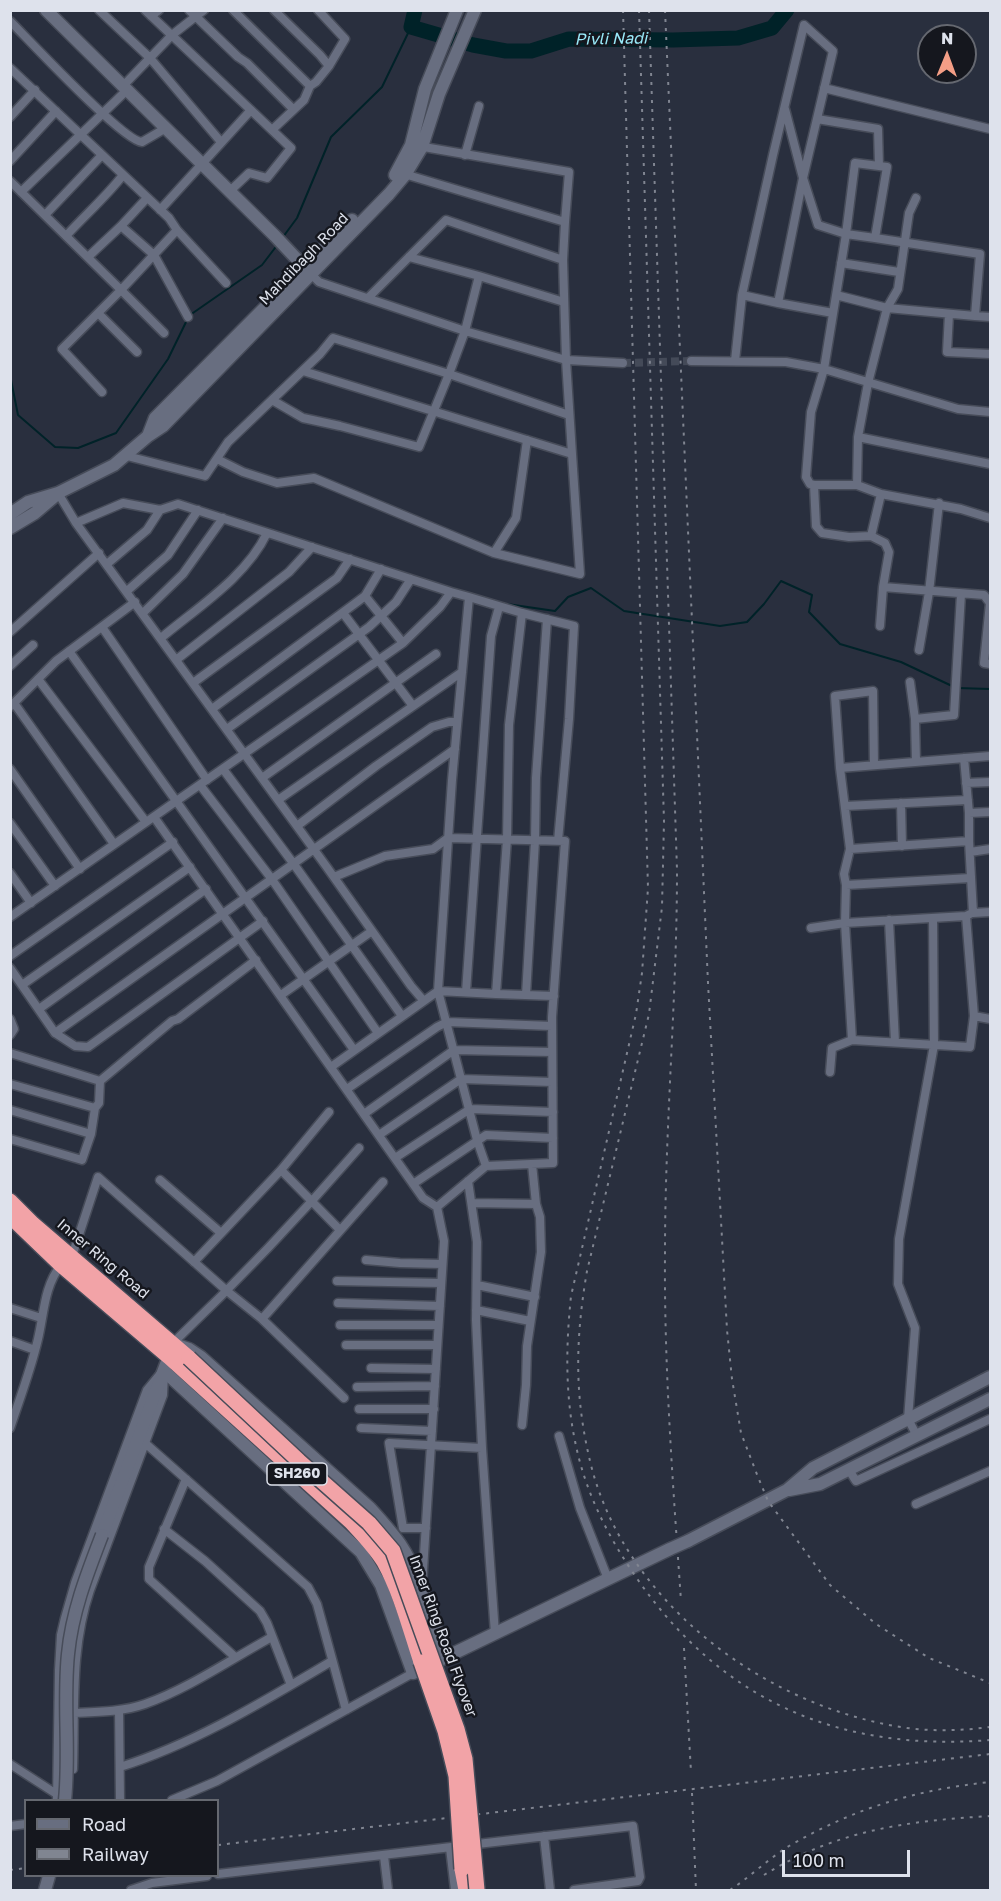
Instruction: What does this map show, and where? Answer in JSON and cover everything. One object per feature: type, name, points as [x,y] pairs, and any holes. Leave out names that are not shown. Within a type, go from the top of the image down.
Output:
[{"type":"highway","name":"Inner Ring Road","points":[[10,1201],[67,1260],[175,1359]]},
{"type":"highway","name":"Inner Ring Road","points":[[10,1216],[67,1260]]},
{"type":"highway","name":"Inner Ring Road Flyover","points":[[175,1359],[351,1522],[384,1562],[398,1594],[445,1731],[456,1776],[462,1869],[466,1890]]},
{"type":"highway","name":"Inner Ring Road Flyover","points":[[175,1359],[299,1461],[369,1523],[393,1551],[457,1729],[467,1780],[477,1890]]},
{"type":"street","points":[[46,10],[319,282],[465,331],[566,360],[623,363]]},
{"type":"street","points":[[99,10],[150,58],[221,142]]},
{"type":"street","points":[[21,192],[102,114],[192,14],[204,10]]},
{"type":"street","points":[[233,10],[310,86]]},
{"type":"street","points":[[274,10],[320,55],[328,66]]},
{"type":"street","points":[[272,130],[304,100],[310,86],[328,66],[345,39],[318,10]]},
{"type":"street","name":"Mahdibagh Road","points":[[417,146],[421,102],[457,10]]},
{"type":"street","name":"Mahdibagh Road","points":[[10,528],[35,513],[58,494],[114,465],[163,426],[304,267],[401,173],[417,146],[475,10]]},
{"type":"street","points":[[151,12],[172,35],[291,148],[267,178],[249,173],[230,191]]},
{"type":"street","points":[[192,14],[247,63],[293,110]]},
{"type":"street","points":[[10,21],[102,114],[138,142],[166,128]]},
{"type":"street","points":[[735,361],[742,294],[804,25],[833,51],[803,178],[778,303]]},
{"type":"street","points":[[11,70],[160,210],[226,282]]},
{"type":"street","points":[[824,88],[990,129]]},
{"type":"street","points":[[10,117],[34,90]]},
{"type":"street","points":[[784,105],[818,225],[846,234],[980,254],[975,316]]},
{"type":"street","points":[[465,155],[479,106]]},
{"type":"street","points":[[160,210],[252,110]]},
{"type":"street","points":[[10,162],[56,111]]},
{"type":"street","points":[[817,119],[878,129],[879,166]]},
{"type":"street","points":[[217,459],[243,472],[277,483],[314,478],[494,553],[580,574],[564,302],[563,260],[569,172],[417,146]]},
{"type":"street","points":[[45,215],[102,155]]},
{"type":"street","points":[[876,238],[888,167],[855,163],[842,263],[824,369],[812,412],[806,477],[810,484],[814,485],[856,485],[881,494],[939,503],[990,518]]},
{"type":"street","points":[[401,173],[565,222]]},
{"type":"street","points":[[66,236],[97,203],[108,195],[123,175]]},
{"type":"street","points":[[10,181],[164,333]]},
{"type":"street","points":[[88,257],[147,198]]},
{"type":"street","points":[[856,485],[858,437],[868,383],[887,308],[898,289],[903,242],[909,213],[916,198]]},
{"type":"street","points":[[368,298],[446,220],[563,260]]},
{"type":"street","points":[[121,226],[154,255],[188,317]]},
{"type":"street","points":[[102,392],[62,349],[177,230]]},
{"type":"street","points":[[409,257],[564,302]]},
{"type":"street","points":[[842,263],[899,272]]},
{"type":"street","points":[[272,400],[303,418],[419,447],[465,331],[479,276]]},
{"type":"street","points":[[742,294],[833,313]]},
{"type":"street","points":[[836,295],[887,308],[990,317]]},
{"type":"street","points":[[98,313],[137,352]]},
{"type":"street","points":[[949,314],[947,352],[990,354]]},
{"type":"street","points":[[127,456],[205,476],[228,442],[320,354],[333,338],[569,415]]},
{"type":"street","points":[[691,361],[786,362],[824,369],[957,410],[990,412]]},
{"type":"street","points":[[303,370],[572,454]]},
{"type":"street","points":[[858,437],[990,464]]},
{"type":"street","points":[[494,553],[516,518],[527,440]]},
{"type":"street","points":[[814,485],[816,526],[822,533],[849,537],[871,536],[885,543],[889,552],[880,626]]},
{"type":"street","points":[[58,494],[76,523],[423,1000]]},
{"type":"street","name":"Mahdibagh Road","points":[[10,514],[28,502],[58,494]]},
{"type":"street","points":[[871,536],[881,494]]},
{"type":"street","points":[[76,523],[123,503],[160,510],[178,504],[522,614],[574,626],[569,719],[558,841]]},
{"type":"street","points":[[919,650],[929,592],[939,503]]},
{"type":"street","points":[[107,564],[147,530],[160,510]]},
{"type":"street","points":[[127,591],[168,555],[198,510]]},
{"type":"street","points":[[142,613],[183,574],[223,518]]},
{"type":"street","points":[[161,638],[244,567],[260,549],[267,532]]},
{"type":"street","points":[[176,660],[289,572],[312,547]]},
{"type":"street","points":[[10,632],[99,553]]},
{"type":"street","points":[[193,683],[330,584],[350,559]]},
{"type":"street","points":[[212,709],[365,596],[381,569]]},
{"type":"street","points":[[227,729],[382,616],[396,602],[411,579]]},
{"type":"street","points":[[883,587],[984,595],[990,603],[984,663],[990,664]]},
{"type":"street","points":[[10,917],[403,643],[440,607],[451,591]]},
{"type":"street","points":[[915,719],[954,715],[961,594]]},
{"type":"street","points":[[365,596],[403,643]]},
{"type":"street","points":[[469,597],[455,749],[438,991],[477,1140],[486,1166]]},
{"type":"street","points":[[114,844],[12,705],[56,661],[135,602]]},
{"type":"street","points":[[466,992],[491,636],[499,606]]},
{"type":"street","points":[[343,613],[413,706]]},
{"type":"street","points":[[496,994],[507,840],[509,725],[522,614]]},
{"type":"street","points":[[526,995],[535,841],[536,778],[547,619]]},
{"type":"street","points":[[102,627],[204,782],[378,1033]]},
{"type":"street","points":[[10,666],[33,645]]},
{"type":"street","points":[[69,651],[354,1050]]},
{"type":"street","points":[[262,778],[436,654]]},
{"type":"street","points":[[278,800],[462,672]]},
{"type":"street","points":[[38,679],[150,819],[172,842],[423,1198],[437,1207],[444,1241],[422,1590]]},
{"type":"street","points":[[910,682],[915,719],[916,762]]},
{"type":"street","points":[[852,1040],[844,874],[850,849],[840,768],[835,696],[873,690],[874,765]]},
{"type":"street","points":[[297,826],[432,727],[458,722]]},
{"type":"street","points":[[55,1033],[455,749]]},
{"type":"street","points":[[840,768],[990,756]]},
{"type":"street","points":[[830,1072],[832,1048],[852,1040],[970,1047],[974,1016],[969,813],[964,758]]},
{"type":"street","points":[[223,769],[402,1016]]},
{"type":"street","points":[[10,770],[80,869]]},
{"type":"street","points":[[966,783],[990,782]]},
{"type":"street","points":[[845,806],[968,800]]},
{"type":"street","points":[[901,803],[902,846]]},
{"type":"street","points":[[969,813],[990,812]]},
{"type":"street","points":[[10,823],[55,886]]},
{"type":"street","points":[[334,877],[385,856],[433,849],[448,838],[565,841],[552,1026],[553,1163],[486,1166],[437,1207]]},
{"type":"street","points":[[850,849],[969,841]]},
{"type":"street","points":[[10,956],[172,842]]},
{"type":"street","points":[[970,852],[990,849]]},
{"type":"street","points":[[22,985],[190,867]]},
{"type":"street","points":[[10,873],[31,903]]},
{"type":"street","points":[[846,885],[971,878]]},
{"type":"street","points":[[39,1009],[206,890]]},
{"type":"street","points":[[811,927],[990,912]]},
{"type":"street","points":[[917,1436],[908,1419],[915,1328],[898,1284],[899,1239],[934,1045],[933,918]]},
{"type":"street","points":[[889,920],[895,1042]]},
{"type":"street","points":[[10,968],[55,1033],[75,1046],[88,1047],[263,921]]},
{"type":"street","points":[[281,995],[372,931]]},
{"type":"street","points":[[100,1081],[172,1021],[178,1019],[256,960]]},
{"type":"street","points":[[331,1067],[438,991],[554,996]]},
{"type":"street","points":[[974,1016],[990,1019]]},
{"type":"street","points":[[10,1018],[14,1029],[10,1035]]},
{"type":"street","points":[[347,1089],[447,1022],[552,1026]]},
{"type":"street","points":[[364,1114],[454,1050],[552,1052]]},
{"type":"street","points":[[10,1053],[100,1081]]},
{"type":"street","points":[[379,1135],[462,1079],[552,1082]]},
{"type":"street","points":[[10,1139],[82,1160],[91,1134],[95,1108],[99,1103],[100,1081]]},
{"type":"street","points":[[10,1084],[95,1108]]},
{"type":"street","points":[[395,1158],[470,1109],[553,1112]]},
{"type":"street","points":[[10,1110],[91,1134]]},
{"type":"street","points":[[194,1262],[280,1170],[329,1112]]},
{"type":"street","points":[[413,1184],[477,1140],[490,1134],[553,1138]]},
{"type":"street","points":[[64,1798],[58,1713],[59,1652],[69,1601],[147,1390],[175,1359],[227,1291],[313,1201],[358,1148]]},
{"type":"street","points":[[522,1425],[527,1346],[542,1252],[540,1217],[536,1204],[532,1164]]},
{"type":"street","points":[[280,1170],[340,1230]]},
{"type":"street","points":[[10,1428],[35,1350],[52,1279],[67,1260],[98,1177],[262,1319],[344,1398]]},
{"type":"street","points":[[160,1180],[221,1233]]},
{"type":"street","points":[[468,1181],[477,1242],[476,1310],[482,1448],[495,1634]]},
{"type":"street","points":[[262,1319],[383,1182]]},
{"type":"street","points":[[472,1203],[536,1204]]},
{"type":"street","points":[[366,1260],[442,1264]]},
{"type":"street","points":[[337,1281],[441,1283]]},
{"type":"street","points":[[477,1285],[535,1297]]},
{"type":"street","points":[[338,1303],[440,1306]]},
{"type":"street","points":[[10,1308],[41,1318]]},
{"type":"street","points":[[476,1310],[530,1321]]},
{"type":"street","points":[[340,1325],[438,1325]]},
{"type":"street","points":[[10,1341],[35,1350]]},
{"type":"street","points":[[346,1345],[437,1345]]},
{"type":"street","points":[[64,1798],[69,1644],[79,1596],[175,1359],[189,1349],[201,1357],[369,1508],[401,1545],[422,1590],[445,1657]]},
{"type":"street","points":[[64,1798],[74,1712],[76,1651],[84,1606],[175,1359]]},
{"type":"street","points":[[175,1359],[361,1552],[381,1585],[413,1673]]},
{"type":"street","points":[[371,1368],[436,1369]]},
{"type":"street","points":[[174,1799],[217,1780],[413,1673],[688,1541],[787,1490],[813,1468],[990,1377]]},
{"type":"street","points":[[357,1387],[435,1386]]},
{"type":"street","points":[[787,1490],[820,1484],[990,1399]]},
{"type":"street","points":[[359,1409],[434,1409]]},
{"type":"street","points":[[849,1470],[856,1481],[990,1419]]},
{"type":"street","points":[[361,1428],[432,1431]]},
{"type":"street","points":[[559,1436],[580,1508],[608,1579]]},
{"type":"street","points":[[145,1443],[308,1587],[318,1604],[346,1710]]},
{"type":"street","points":[[426,1528],[403,1528],[389,1443],[482,1448]]},
{"type":"street","points":[[916,1504],[990,1471]]},
{"type":"street","points":[[186,1479],[149,1567],[149,1579],[235,1657]]},
{"type":"street","points":[[164,1529],[255,1605],[264,1616],[291,1685]]},
{"type":"street","points":[[58,1713],[119,1710],[144,1705],[188,1684],[272,1637]]},
{"type":"street","points":[[120,1767],[145,1759],[216,1727],[332,1661]]},
{"type":"street","points":[[119,1710],[120,1799]]},
{"type":"street","points":[[11,1765],[64,1798]]},
{"type":"street","points":[[219,1874],[633,1826],[640,1877],[638,1881],[574,1890]]},
{"type":"street","points":[[543,1836],[550,1890]]},
{"type":"street","points":[[450,1848],[455,1890]]},
{"type":"street","points":[[384,1856],[388,1890]]},
{"type":"street","points":[[133,1890],[152,1883],[193,1877]]},
{"type":"waterway","name":"Pivli Nadi","points":[[415,10],[411,27],[473,45],[506,51],[531,51],[569,39],[738,38],[772,28],[787,10]]},
{"type":"waterway","points":[[283,237],[297,218],[331,137],[382,87],[411,27]]},
{"type":"waterway","points":[[190,315],[262,265],[278,244]]},
{"type":"waterway","points":[[10,375],[18,415],[55,447],[78,448],[116,433],[168,359],[187,320]]},
{"type":"waterway","points":[[507,604],[555,611],[568,597],[591,588],[624,611],[720,626],[747,622],[781,581],[812,595],[809,612],[840,644],[901,662],[952,686]]},
{"type":"waterway","points":[[957,688],[990,689]]},
{"type":"tunnel","points":[[623,363],[691,361]]},
{"type":"railway","points":[[623,10],[648,888],[642,973],[636,1014],[571,1296],[567,1368],[569,1405],[579,1460],[599,1513],[638,1580],[672,1623],[708,1659],[748,1688],[791,1711],[836,1727],[885,1737],[936,1742],[990,1740]]},
{"type":"railway","points":[[639,10],[664,821],[662,907],[649,1014],[587,1271],[583,1297],[578,1370],[586,1443],[592,1469],[610,1518],[636,1562],[669,1603],[707,1639],[750,1670],[797,1695],[845,1714],[895,1726],[942,1730],[990,1727]]},
{"type":"railway","points":[[649,10],[677,870],[665,1296],[670,1427],[681,1601]]},
{"type":"railway","points":[[665,10],[708,983],[727,1330],[741,1433],[768,1501],[830,1585],[876,1624],[929,1658],[990,1683]]},
{"type":"railway","points":[[684,1648],[691,1772]]},
{"type":"railway","points":[[219,1845],[990,1754]]},
{"type":"railway","points":[[730,1890],[789,1846],[862,1811],[936,1790],[990,1782]]},
{"type":"railway","points":[[692,1793],[696,1890]]},
{"type":"railway","points":[[764,1875],[818,1848],[873,1830],[930,1821],[990,1816]]},
{"type":"railway","points":[[10,1870],[24,1868]]}]
